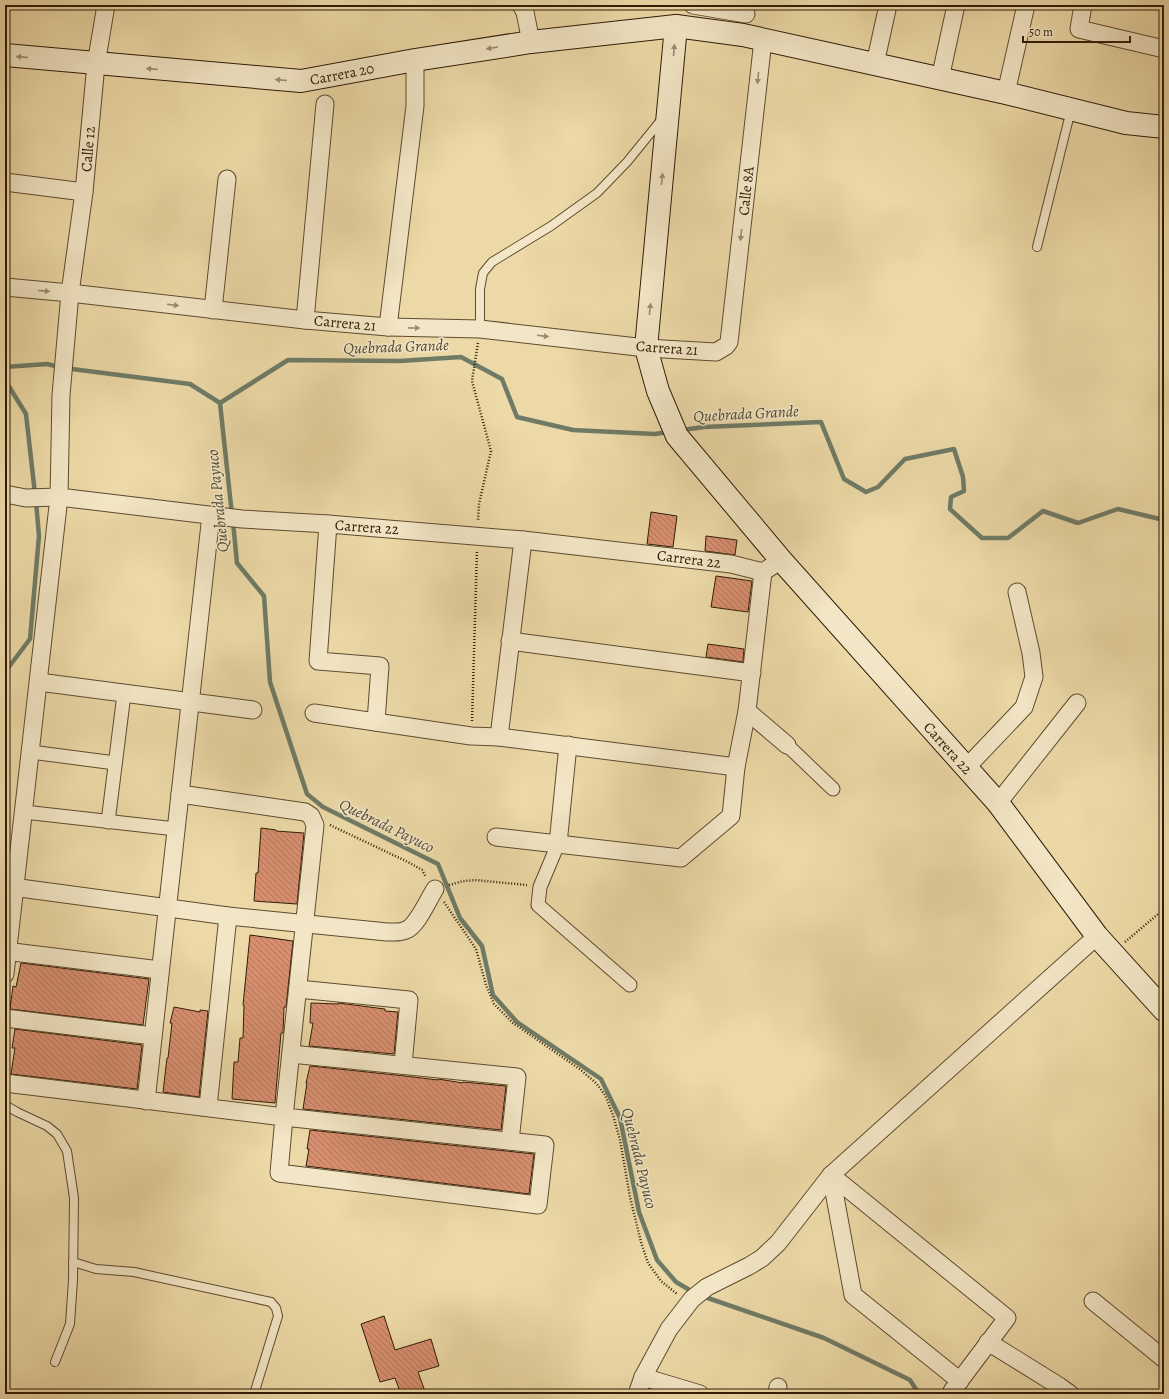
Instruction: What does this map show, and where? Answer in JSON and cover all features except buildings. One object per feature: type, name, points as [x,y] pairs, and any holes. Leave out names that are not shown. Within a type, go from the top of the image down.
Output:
[{"type":"main road","name":"Carrera 20","points":[[5,56],[301,81],[415,60],[531,42],[676,26],[750,23],[876,64],[1006,92],[1126,123],[1164,127]]},
{"type":"main road","points":[[646,348],[676,26]]},
{"type":"main road","name":"Carrera 22","points":[[646,348],[658,391],[674,430],[782,560],[998,803],[1097,936],[1164,1010]]},
{"type":"street","name":"Calle 12","points":[[5,974],[10,886],[24,812],[59,497],[61,394],[70,293],[84,192],[96,64],[106,5]]},
{"type":"street","points":[[521,5],[525,12],[531,42]]},
{"type":"street","points":[[693,5],[750,23]]},
{"type":"street","points":[[876,64],[888,5]]},
{"type":"street","points":[[940,79],[956,5]]},
{"type":"street","points":[[1006,92],[1026,5]]},
{"type":"street","points":[[1083,5],[1079,29],[1164,49]]},
{"type":"street","name":"Calle 8A","points":[[729,342],[750,23]]},
{"type":"street","points":[[388,327],[415,106],[415,60]]},
{"type":"street","points":[[305,320],[325,104]]},
{"type":"street","points":[[213,310],[227,179]]},
{"type":"street","points":[[5,182],[84,192]]},
{"type":"street","name":"Carrera 21","points":[[5,287],[305,320],[388,327],[480,329],[646,348],[716,352],[726,346],[729,342]]},
{"type":"street","name":"Carrera 22","points":[[5,494],[32,498],[59,497],[242,519],[478,535],[731,564],[763,572]]},
{"type":"street","points":[[146,1101],[190,702],[217,516]]},
{"type":"street","points":[[328,524],[318,661],[380,666],[376,722]]},
{"type":"street","points":[[499,737],[523,540]]},
{"type":"street","points":[[496,836],[681,858],[731,816],[736,767],[747,711],[752,673],[763,572],[782,560]]},
{"type":"street","points":[[966,768],[1024,707],[1034,677],[1031,653],[1017,592]]},
{"type":"street","points":[[510,641],[752,673]]},
{"type":"street","points":[[39,682],[252,710]]},
{"type":"street","points":[[108,822],[124,694]]},
{"type":"street","points":[[998,803],[1078,703]]},
{"type":"street","points":[[747,711],[787,745],[833,789]]},
{"type":"street","points":[[314,713],[471,736],[499,737],[568,745],[736,767]]},
{"type":"street","points":[[568,745],[558,844],[540,887],[538,904],[630,985]]},
{"type":"street","points":[[31,752],[115,763]]},
{"type":"street","points":[[5,1083],[284,1117],[545,1145],[538,1205],[279,1173],[284,1117],[315,825],[311,816],[305,812],[180,794]]},
{"type":"street","points":[[24,812],[176,829]]},
{"type":"street","points":[[10,886],[228,916],[387,932],[399,932],[411,927],[438,888]]},
{"type":"street","points":[[208,1107],[228,916]]},
{"type":"street","points":[[637,1394],[643,1377],[669,1329],[690,1301],[707,1287],[762,1258],[778,1243],[831,1175],[1097,936]]},
{"type":"street","points":[[6,951],[160,970]]},
{"type":"street","points":[[298,989],[409,1000],[403,1065]]},
{"type":"street","points":[[5,1018],[153,1036]]},
{"type":"street","points":[[291,1054],[517,1077],[510,1141]]},
{"type":"street","points":[[831,1175],[1007,1318],[988,1342],[958,1387],[853,1295],[831,1175]]},
{"type":"street","points":[[1093,1301],[1164,1359]]},
{"type":"street","points":[[988,1342],[1061,1391]]},
{"type":"street","points":[[643,1377],[700,1394]]},
{"type":"lane","points":[[1037,247],[1071,109]]},
{"type":"lane","points":[[480,329],[480,289],[483,272],[492,262],[551,226],[597,193],[627,162],[669,110]]},
{"type":"lane","points":[[5,1105],[47,1126],[57,1134],[67,1151],[74,1198],[74,1262],[70,1324],[55,1362]]},
{"type":"lane","points":[[74,1262],[96,1269],[134,1272],[271,1302],[276,1308],[278,1316],[254,1394]]},
{"type":"path","points":[[471,736],[479,504],[491,451],[472,381],[476,354]]},
{"type":"path","points":[[311,816],[422,870],[438,888],[476,949],[486,985],[494,1004],[513,1023],[582,1070],[596,1083],[605,1095],[614,1115],[639,1234],[648,1263],[661,1281],[690,1301]]},
{"type":"path","points":[[438,888],[464,881],[475,880],[540,887]]},
{"type":"path","points":[[1112,953],[1164,909]]},
{"type":"waterway","name":"Quebrada Grande","points":[[220,403],[288,360],[400,361],[461,357],[502,379],[517,417],[573,430],[655,434],[668,432]]},
{"type":"waterway","name":"Quebrada Payuco","points":[[5,367],[47,364],[64,368],[190,384],[220,403]]},
{"type":"waterway","points":[[5,380],[26,414],[35,494]]},
{"type":"waterway","name":"Quebrada Payuco","points":[[220,403],[232,515]]},
{"type":"waterway","name":"Quebrada Grande","points":[[682,430],[704,427],[821,422],[844,479],[866,492],[878,487],[905,459],[954,449],[963,477],[964,491],[951,497],[950,509],[982,538],[1008,538],[1043,511],[1078,523],[1118,509],[1164,520]]},
{"type":"waterway","points":[[5,672],[30,639],[39,536],[36,501]]},
{"type":"waterway","name":"Quebrada Payuco","points":[[233,522],[237,563],[264,596],[270,682],[307,794],[323,807],[438,864],[460,918],[482,946],[493,995],[517,1022],[601,1079],[620,1118],[639,1212],[657,1260],[676,1282],[693,1292]]},
{"type":"waterway","name":"Quebrada Payuco","points":[[702,1296],[824,1338],[910,1380],[919,1394]]}]
